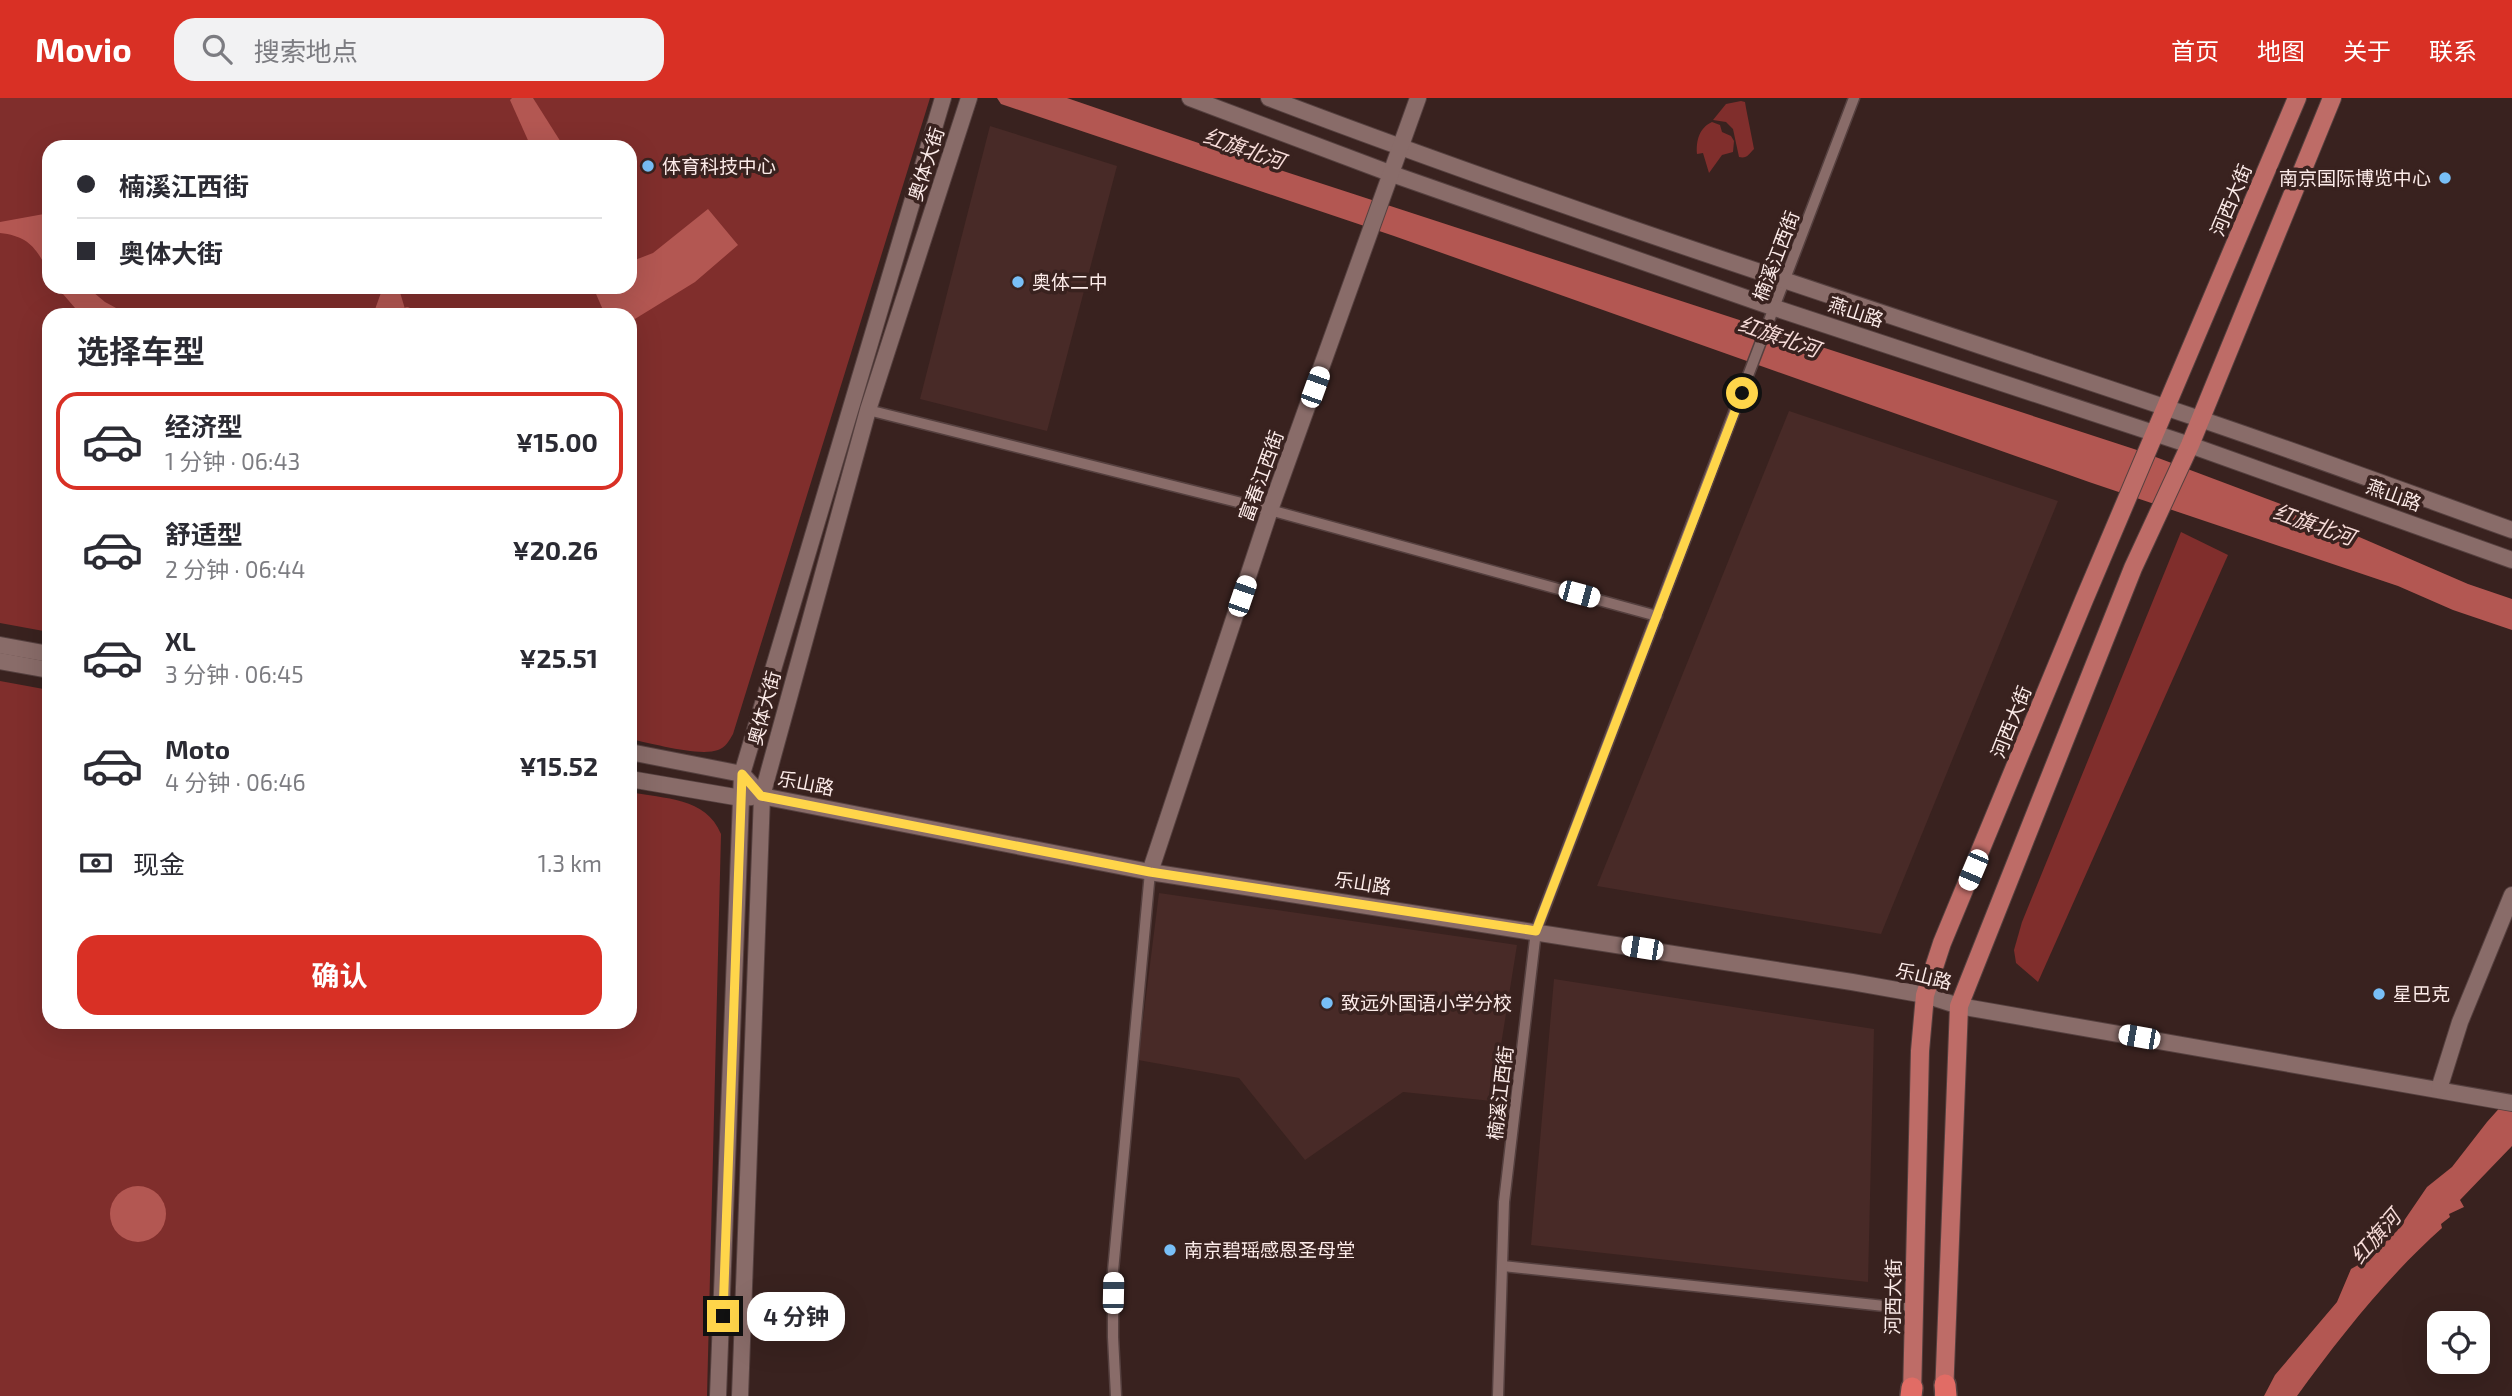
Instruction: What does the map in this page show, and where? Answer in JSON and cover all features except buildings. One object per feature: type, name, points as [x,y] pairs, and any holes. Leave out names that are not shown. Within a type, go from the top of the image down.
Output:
[{"type":"main road","name":"奥体大街","points":[[718,1396],[742,774],[943,98]]},
{"type":"main road","name":"奥体大街","points":[[740,1396],[761,796],[868,410],[969,98]]},
{"type":"main road","name":"燕山路","points":[[1190,98],[1392,174],[1774,307],[2190,445],[2512,559]]},
{"type":"main road","name":"燕山路","points":[[1269,98],[1401,148],[1784,281],[2201,419],[2512,530]]},
{"type":"main road","name":"富春江西街","points":[[1150,872],[1270,510],[1418,98]]},
{"type":"main road","name":"河西大街","points":[[1911,1393],[1920,1051],[1925,995],[1942,943],[2297,98]]},
{"type":"main road","points":[[1945,1392],[1959,1006],[2133,568],[2190,445],[2332,98]]},
{"type":"main road","points":[[0,645],[42,653]]},
{"type":"main road","points":[[0,661],[42,669]]},
{"type":"main road","points":[[637,753],[742,774]]},
{"type":"main road","name":"乐山路","points":[[742,774],[761,796]]},
{"type":"main road","name":"乐山路","points":[[637,780],[741,798],[761,796],[1150,872],[1536,931],[1925,995],[1959,1006],[2512,1103]]},
{"type":"main road","points":[[2439,1089],[2460,1022],[2512,895]]},
{"type":"street","name":"楠溪江西街","points":[[1498,1396],[1504,1202],[1536,931],[1854,98]]},
{"type":"street","points":[[868,410],[1270,510],[1657,615]]},
{"type":"street","points":[[1116,1396],[1112,1336],[1113,1271],[1150,872]]},
{"type":"street","points":[[1503,1266],[1913,1310]]},
{"type":"shaded area","points":[[0,98],[930,98],[733,734],[721,749],[710,752],[687,751],[637,741],[637,308],[42,308],[42,631],[0,623]]},
{"type":"shaded area","points":[[1745,102],[1754,149],[1744,157],[1739,157],[1733,129],[1726,122],[1713,120],[1726,104]]},
{"type":"shaded area","points":[[1712,122],[1720,125],[1722,132],[1731,136],[1734,141],[1733,152],[1722,155],[1709,173],[1703,153],[1697,154],[1697,144],[1701,131]]},
{"type":"shaded area","name":"奥体二中","points":[[990,126],[1117,166],[1047,431],[920,399]]},
{"type":"shaded area","points":[[1789,411],[2058,501],[1881,934],[1597,886]]},
{"type":"shaded area","points":[[2181,532],[2228,555],[2038,982],[2016,963],[2014,950],[2022,922]]},
{"type":"shaded area","points":[[0,681],[42,689],[42,1029],[637,1029],[637,793],[695,806],[714,822],[721,834],[707,1396],[0,1396]]},
{"type":"shaded area","name":"致远外国语小学分校","points":[[1159,893],[1517,945],[1492,1101],[1403,1092],[1305,1160],[1239,1078],[1138,1060]]},
{"type":"shaded area","points":[[1554,979],[1874,1029],[1868,1282],[1531,1245]]},
{"type":"water","points":[[533,98],[560,140],[528,140],[510,100]]},
{"type":"water","name":"红旗北河","points":[[997,98],[1067,98],[2137,450],[2299,511],[2468,584],[2512,599],[2512,630],[2453,610],[2398,586],[2089,482],[1394,236],[1001,104]]},
{"type":"water","points":[[708,209],[738,245],[695,282],[637,318],[637,308],[602,308],[596,294],[637,294],[637,259],[653,253]]},
{"type":"water","points":[[42,214],[42,261],[25,241],[0,233],[0,222]]},
{"type":"water","points":[[63,294],[95,294],[116,308],[75,308]]},
{"type":"water","points":[[380,294],[400,294],[405,308],[376,308]]},
{"type":"water","points":[[2512,1094],[2512,1146],[2460,1200],[2464,1207],[2449,1214],[2450,1217],[2441,1224],[2442,1228],[2383,1287],[2297,1396],[2264,1396],[2275,1375],[2337,1302],[2351,1269],[2365,1261],[2397,1231],[2427,1187],[2452,1167]]},
{"type":"water","points":[[138,1186],[149,1188],[158,1194],[164,1203],[164,1225],[158,1234],[149,1240],[138,1242],[127,1240],[118,1234],[112,1225],[110,1214],[112,1203],[118,1194],[127,1188]]},
{"type":"place","name":"体育科技中心","points":[[648,166]]},
{"type":"place","name":"南京国际博览中心","points":[[2445,178]]},
{"type":"place","name":"奥体二中","points":[[1018,282]]},
{"type":"place","name":"星巴克","points":[[2379,994]]},
{"type":"place","name":"致远外国语小学分校","points":[[1327,1003]]},
{"type":"place","name":"南京碧瑶感恩圣母堂","points":[[1170,1250]]},
{"type":"route","points":[[723,1316],[742,774],[761,796],[1150,872],[1536,931],[1742,393]]},
{"type":"water label","name":"红旗河","points":[[2376,1237]]}]
